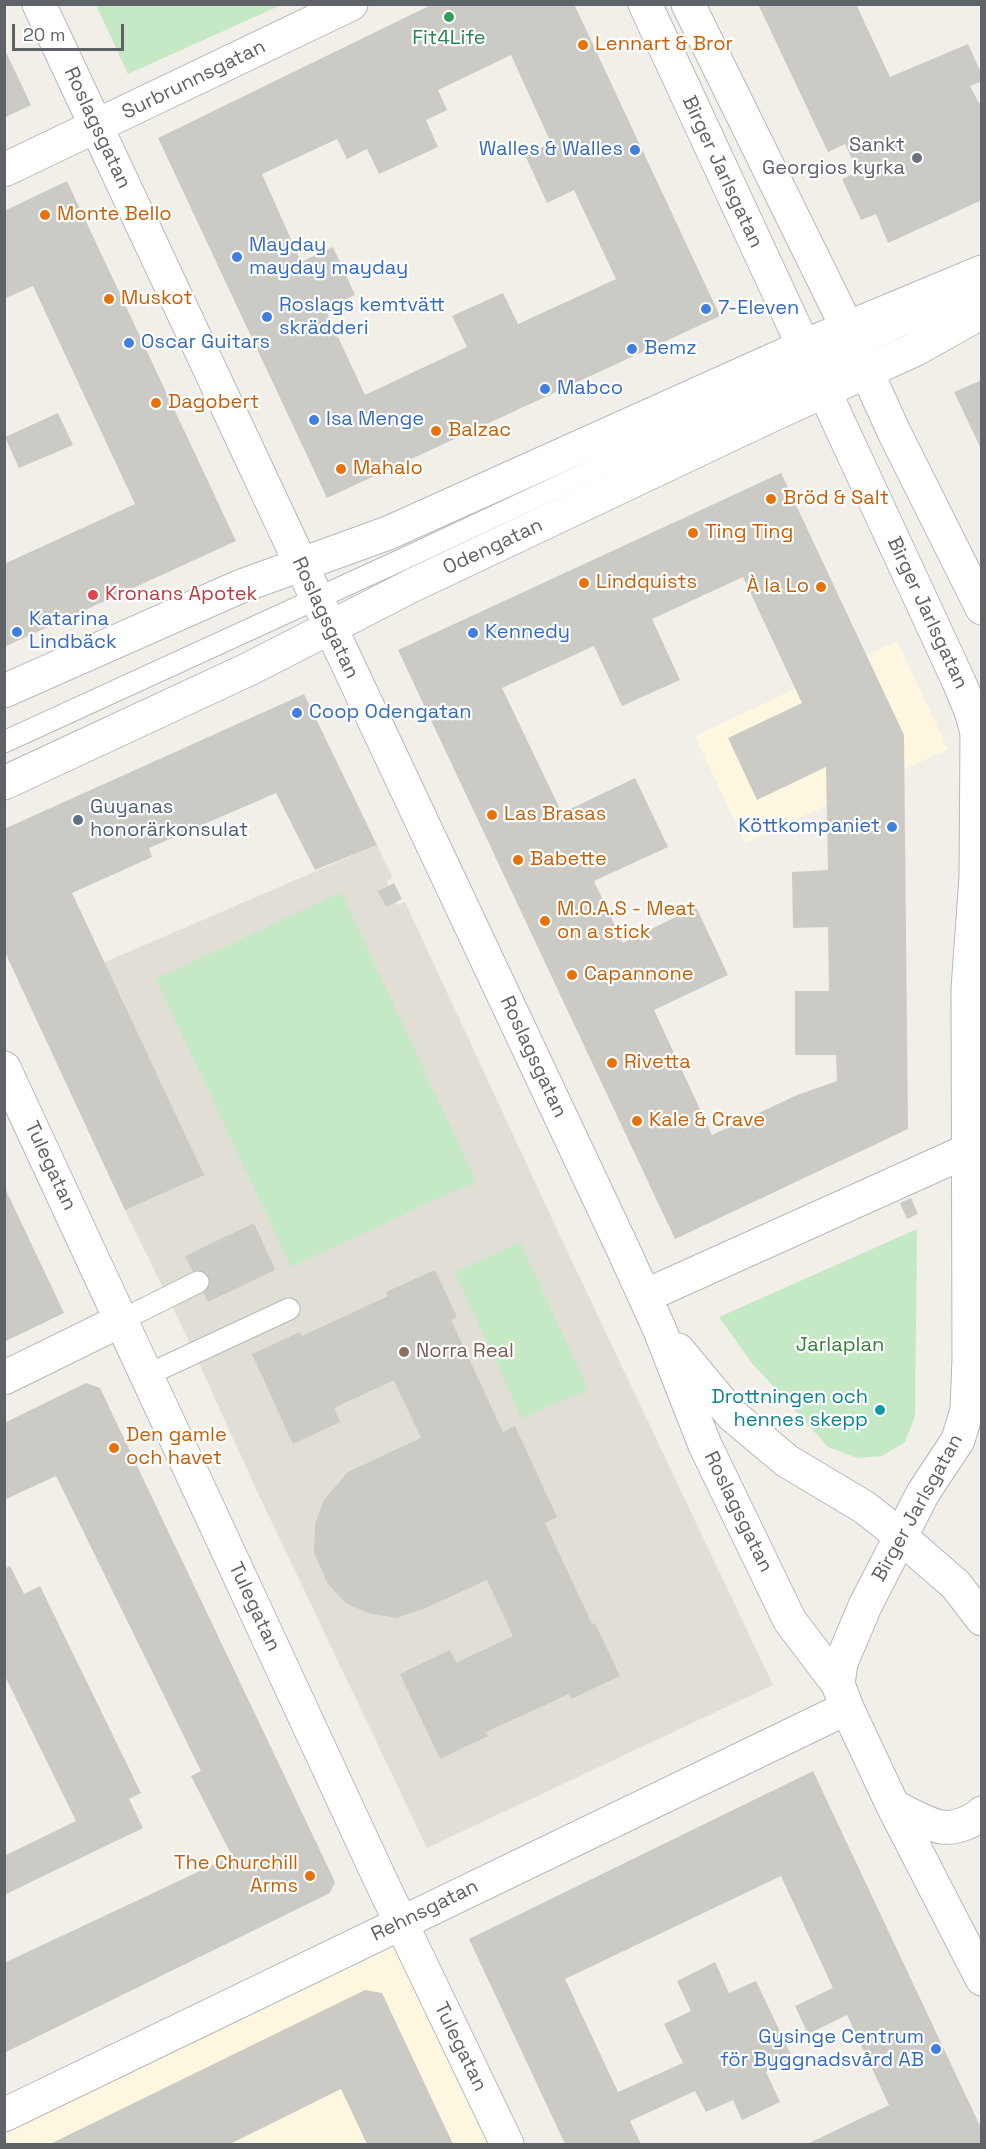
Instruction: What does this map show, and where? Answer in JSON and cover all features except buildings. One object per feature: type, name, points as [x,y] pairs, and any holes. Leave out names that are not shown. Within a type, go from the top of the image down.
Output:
[{"type":"street","name":"Roslagsgatan","points":[[39,4],[322,613],[369,708],[645,1296],[705,1444],[790,1621],[843,1696]]},
{"type":"street","name":"Surbrunnsgatan","points":[[18,163],[351,4]]},
{"type":"street","name":"Birger Jarlsgatan","points":[[645,4],[959,682],[971,711],[979,740],[979,875],[968,989],[969,1359],[967,1410],[958,1440],[923,1493],[899,1537],[848,1644],[841,1663],[843,1696]]},
{"type":"street","points":[[688,4],[981,608]]},
{"type":"street","name":"Odengatan","points":[[4,783],[249,669],[322,613],[413,585],[813,369],[856,349],[981,272]]},
{"type":"street","name":"Odengatan","points":[[4,691],[239,587],[388,533],[813,369],[856,349],[916,349],[981,312]]},
{"type":"street","name":"Tulegatan","points":[[4,1068],[400,1923],[507,2145]]},
{"type":"street","points":[[645,1296],[969,1150]]},
{"type":"street","points":[[4,1378],[122,1320]]},
{"type":"street","name":"Roslagsgatan","points":[[659,1328],[732,1415],[787,1461],[864,1507],[956,1585],[981,1619]]},
{"type":"street","points":[[843,1696],[892,1806],[981,1979]]},
{"type":"street","name":"Rehnsgatan","points":[[4,2115],[400,1923],[843,1696]]},
{"type":"street","points":[[892,1806],[942,1827],[960,1825],[981,1813]]},
{"type":"lane","name":"Odengatan","points":[[856,349],[981,288]]},
{"type":"lane","name":"Odengatan","points":[[4,742],[322,613]]},
{"type":"lane","points":[[122,1320],[198,1282]]},
{"type":"lane","points":[[147,1375],[288,1309]]},
{"type":"shaded area","points":[[897,641],[948,749],[745,843],[695,736]]},
{"type":"shaded area","name":"Norra Real","points":[[377,845],[393,878],[387,881],[390,894],[398,905],[405,902],[773,1685],[427,1848],[256,1489],[189,1341],[125,1210],[26,996]]},
{"type":"shaded area","points":[[399,1933],[501,2144],[5,2144],[4,2119]]},
{"type":"green space","points":[[96,5],[281,5],[128,74]]},
{"type":"green space","points":[[341,892],[476,1181],[291,1267],[156,979]]},
{"type":"green space","name":"Jarlaplan","points":[[917,1229],[915,1416],[905,1442],[882,1456],[857,1458],[828,1447],[751,1362],[719,1317]]},
{"type":"green space","points":[[520,1242],[588,1389],[522,1419],[455,1272]]},
{"type":"place","name":"Fit4Life","points":[[449,17]]},
{"type":"place","name":"Lennart & Bror","points":[[583,45]]},
{"type":"place","name":"Walles & Walles","points":[[635,150]]},
{"type":"place","name":"Sankt Georgios kyrka","points":[[917,158]]},
{"type":"place","name":"Monte Bello","points":[[45,215]]},
{"type":"place","name":"Mayday mayday mayday","points":[[237,257]]},
{"type":"place","name":"Muskot","points":[[109,299]]},
{"type":"place","name":"7-Eleven","points":[[706,309]]},
{"type":"place","name":"Roslags kemtvätt skrädderi","points":[[267,317]]},
{"type":"place","name":"Oscar Guitars","points":[[129,343]]},
{"type":"place","name":"Bemz","points":[[632,349]]},
{"type":"place","name":"Mabco","points":[[545,389]]},
{"type":"place","name":"Dagobert","points":[[156,403]]},
{"type":"place","name":"Isa Menge","points":[[314,420]]},
{"type":"place","name":"Balzac","points":[[436,431]]},
{"type":"place","name":"Mahalo","points":[[341,469]]},
{"type":"place","name":"Bröd & Salt","points":[[771,499]]},
{"type":"place","name":"Ting Ting","points":[[693,533]]},
{"type":"place","name":"Lindquists","points":[[584,583]]},
{"type":"place","name":"À la Lo","points":[[821,587]]},
{"type":"place","name":"Kronans Apotek","points":[[93,595]]},
{"type":"place","name":"Katarina Lindbäck","points":[[17,632]]},
{"type":"place","name":"Kennedy","points":[[473,633]]},
{"type":"place","name":"Coop Odengatan","points":[[297,713]]},
{"type":"place","name":"Las Brasas","points":[[492,815]]},
{"type":"place","name":"Guyanas honorärkonsulat","points":[[78,820]]},
{"type":"place","name":"Köttkompaniet","points":[[892,827]]},
{"type":"place","name":"Babette","points":[[518,860]]},
{"type":"place","name":"M.O.A.S - Meat on a stick","points":[[545,921]]},
{"type":"place","name":"Capannone","points":[[572,975]]},
{"type":"place","name":"Rivetta","points":[[612,1063]]},
{"type":"place","name":"Kale & Crave","points":[[637,1121]]},
{"type":"place","name":"Norra Real","points":[[404,1352]]},
{"type":"place","name":"Drottningen och hennes skepp","points":[[880,1410]]},
{"type":"place","name":"Den gamle och havet","points":[[114,1448]]},
{"type":"place","name":"The Churchill Arms","points":[[310,1876]]},
{"type":"place","name":"Gysinge Centrum för Byggnadsvård AB","points":[[936,2049]]}]
